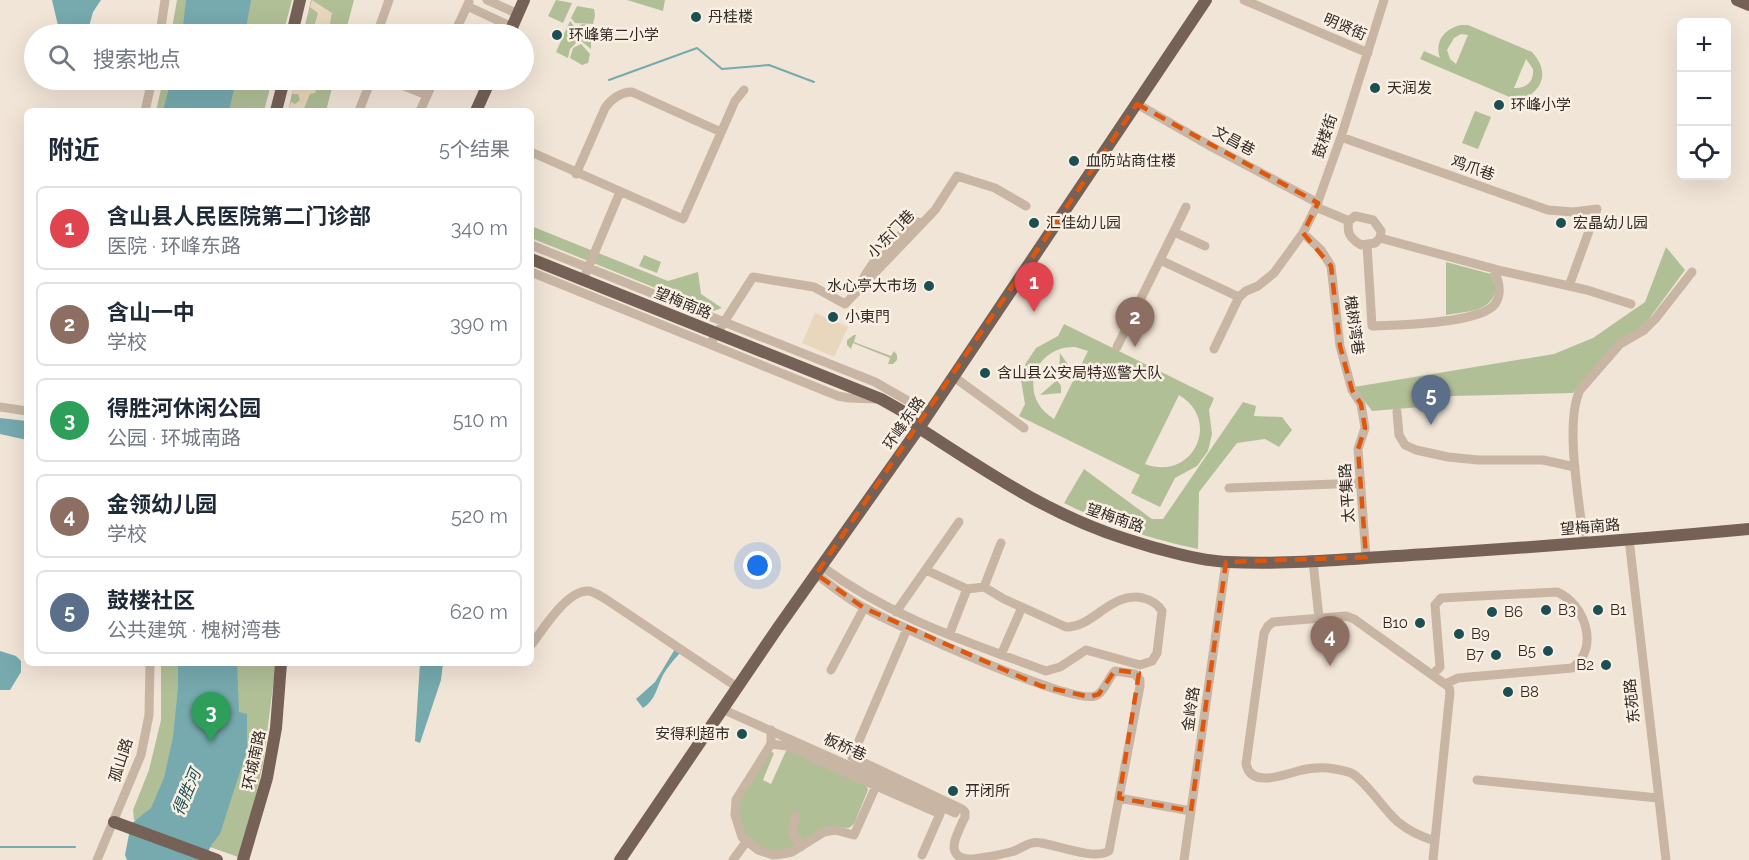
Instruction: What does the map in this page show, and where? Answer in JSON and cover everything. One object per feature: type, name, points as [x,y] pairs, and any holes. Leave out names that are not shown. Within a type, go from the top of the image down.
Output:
[{"type":"main road","points":[[294,24],[300,0]]},
{"type":"main road","points":[[514,24],[524,0]]},
{"type":"main road","name":"环峰东路","points":[[620,860],[722,708],[954,377],[1206,0]]},
{"type":"main road","points":[[1737,0],[1749,5]]},
{"type":"main road","points":[[277,108],[281,90]]},
{"type":"main road","points":[[477,108],[485,90]]},
{"type":"main road","name":"望梅南路","points":[[534,260],[583,279],[713,338],[881,399],[904,412],[919,428],[1025,496],[1064,515],[1127,539],[1184,554],[1226,562],[1313,561],[1584,543],[1749,529]]},
{"type":"main road","name":"环城南路","points":[[243,860],[267,778],[276,728],[281,666]]},
{"type":"main road","points":[[114,822],[217,860]]},
{"type":"street","points":[[161,24],[165,0]]},
{"type":"street","points":[[381,24],[389,0]]},
{"type":"street","points":[[488,0],[518,14]]},
{"type":"street","name":"明贤街","points":[[1244,0],[1368,53]]},
{"type":"street","name":"鼓楼街","points":[[1239,297],[1274,273],[1303,233],[1317,205],[1384,0]]},
{"type":"street","points":[[459,24],[468,3],[500,24]]},
{"type":"street","points":[[146,108],[150,90]]},
{"type":"street","points":[[360,108],[367,90]]},
{"type":"street","points":[[414,90],[427,95]]},
{"type":"street","points":[[421,108],[429,90]]},
{"type":"street","points":[[534,153],[682,219],[735,101],[744,90]]},
{"type":"street","points":[[576,174],[604,108],[609,101],[627,92],[632,92],[721,132]]},
{"type":"street","name":"文昌巷","points":[[1137,104],[1348,221]]},
{"type":"street","name":"鸡爪巷","points":[[1341,137],[1548,210],[1573,212],[1597,209],[1569,286]]},
{"type":"street","name":"小东门巷","points":[[723,321],[753,277],[814,287],[845,304],[935,210],[957,176],[995,188],[1026,206]]},
{"type":"street","points":[[583,279],[620,192]]},
{"type":"street","points":[[1117,347],[1186,207]]},
{"type":"street","points":[[1355,216],[1373,220],[1381,231],[1380,238],[1367,245],[1354,241],[1349,235],[1348,221],[1355,216]]},
{"type":"street","points":[[1174,232],[1204,246]]},
{"type":"street","name":"槐树湾巷","points":[[1303,233],[1321,250],[1331,266],[1340,346],[1352,390],[1361,404],[1365,428]]},
{"type":"street","points":[[1380,238],[1631,304]]},
{"type":"street","points":[[534,245],[875,382],[929,413]]},
{"type":"street","points":[[1367,245],[1372,326],[1444,321],[1489,310],[1499,297],[1499,281],[1493,268]]},
{"type":"street","points":[[1160,260],[1239,297],[1214,350]]},
{"type":"street","points":[[1584,543],[1573,442],[1577,397],[1580,390],[1620,344],[1644,330],[1656,318],[1692,272]]},
{"type":"street","points":[[534,273],[713,338],[723,321]]},
{"type":"street","points":[[954,377],[1024,428]]},
{"type":"street","points":[[0,407],[24,411]]},
{"type":"street","points":[[1397,412],[1399,435],[1406,445],[1416,450],[1448,457],[1478,460],[1542,460],[1575,466]]},
{"type":"street","name":"太平集路","points":[[1365,428],[1358,449],[1366,558]]},
{"type":"street","points":[[1229,488],[1361,483]]},
{"type":"street","points":[[896,612],[959,522]]},
{"type":"street","name":"东苑路","points":[[1629,539],[1666,860]]},
{"type":"street","points":[[984,587],[1002,543]]},
{"type":"street","points":[[1313,561],[1319,618]]},
{"type":"street","name":"金岭路","points":[[1184,860],[1226,562]]},
{"type":"street","points":[[818,570],[864,608],[907,629],[1041,686],[1090,697],[1099,694],[1115,671],[1135,674],[1140,680],[1140,686],[1109,851],[1105,856],[1099,859],[1071,855],[1052,845],[1037,842],[1014,851],[968,860],[958,856],[953,844],[965,817],[962,809],[852,757],[907,629]]},
{"type":"street","points":[[818,570],[896,612],[949,635],[1046,671],[1060,667],[1086,650],[1140,665],[1152,661],[1157,653],[1162,611],[1159,606],[1148,600],[1131,597],[1119,600],[1073,627],[1066,627],[984,587],[967,589],[926,570]]},
{"type":"street","points":[[949,635],[967,589]]},
{"type":"street","points":[[534,641],[567,600],[590,591],[737,687]]},
{"type":"street","points":[[1432,675],[1440,667],[1435,605],[1441,598],[1557,592],[1567,597],[1581,612],[1587,634],[1586,644],[1577,665],[1572,668],[1458,678],[1445,684]]},
{"type":"street","points":[[1001,655],[1022,607]]},
{"type":"street","points":[[831,670],[864,608]]},
{"type":"street","points":[[1433,860],[1435,841],[1450,692],[1445,684],[1354,619],[1346,616],[1274,622],[1268,626],[1264,633],[1246,764],[1248,771],[1253,776],[1278,779],[1313,768],[1346,771],[1358,778],[1400,824],[1435,841]]},
{"type":"street","name":"孤山路","points":[[97,860],[141,755],[149,715],[150,666]]},
{"type":"street","name":"板桥巷","points":[[722,708],[955,813]]},
{"type":"street","points":[[771,730],[771,744],[736,800],[736,821],[739,832],[746,842],[758,850],[773,855],[792,852],[818,835],[829,831],[854,835],[876,786]]},
{"type":"street","points":[[771,744],[787,747],[940,814],[922,855]]},
{"type":"street","points":[[1477,780],[1658,798]]},
{"type":"street","points":[[1119,798],[1191,811]]},
{"type":"street","points":[[796,816],[792,832],[801,848]]},
{"type":"street","points":[[733,860],[746,842]]},
{"type":"highlighted area","points":[[1137,104],[1318,203],[1303,233],[1331,266],[1340,346],[1352,390],[1361,404],[1365,428],[1358,449],[1366,557],[1226,562],[1191,811],[1119,798],[1139,673],[1115,670],[1099,694],[1090,697],[1041,686],[864,608],[816,574]]},
{"type":"green space","points":[[177,0],[292,0],[286,24],[173,24]]},
{"type":"green space","points":[[311,0],[354,0],[348,24],[305,24]]},
{"type":"green space","points":[[556,0],[572,3],[563,23],[548,16]]},
{"type":"green space","points":[[627,0],[665,0],[663,11]]},
{"type":"green space","points":[[577,6],[594,9],[593,24],[575,23],[571,18]]},
{"type":"green space","points":[[570,21],[574,26],[577,42],[570,49],[568,58],[556,52]]},
{"type":"green space","points":[[582,24],[589,25],[588,29],[591,30],[591,49],[580,40],[576,28]]},
{"type":"green space","points":[[1468,25],[1532,52],[1542,69],[1542,80],[1530,95],[1536,98],[1533,107],[1420,59],[1424,51],[1440,58],[1438,46],[1442,37],[1450,29]],"holes":[[[1461,34],[1468,35],[1456,64],[1450,59],[1447,50],[1454,38]],[[1526,59],[1533,69],[1531,81],[1523,87],[1514,88]]]},
{"type":"green space","points":[[581,44],[590,54],[588,63],[582,65],[570,58],[573,48]]},
{"type":"green space","points":[[161,90],[269,90],[265,108],[157,108]]},
{"type":"green space","points":[[293,90],[331,90],[327,108],[289,108]]},
{"type":"green space","points":[[1475,111],[1491,117],[1478,149],[1462,143]]},
{"type":"green space","points":[[534,227],[668,281],[698,272],[701,294],[722,308],[713,311],[534,239]]},
{"type":"green space","points":[[1666,247],[1685,270],[1646,323],[1619,342],[1573,393],[1451,396],[1433,406],[1372,411],[1354,387],[1554,354],[1593,338],[1645,302]]},
{"type":"green space","points":[[644,255],[661,262],[657,273],[639,266]]},
{"type":"green space","points":[[1446,262],[1491,274],[1496,288],[1494,296],[1484,306],[1477,309],[1446,315]]},
{"type":"green space","points":[[1064,324],[1214,398],[1209,410],[1212,434],[1208,451],[1197,466],[1175,478],[1160,507],[1131,493],[1140,475],[1019,416],[1025,404],[1021,380],[1026,363],[1036,348],[1058,336]],"holes":[[[1075,347],[1088,351],[1054,419],[1043,410],[1036,398],[1033,386],[1035,374],[1040,364],[1049,355],[1061,349]],[[1179,395],[1192,406],[1199,419],[1200,433],[1196,446],[1188,457],[1177,464],[1162,467],[1145,464]]]},
{"type":"green space","points":[[856,335],[854,342],[891,356],[894,351],[897,360],[893,364],[888,364],[890,358],[853,343],[851,349],[847,345],[847,340]]},
{"type":"green space","points":[[1060,353],[1073,372],[1066,377],[1059,376]]},
{"type":"green space","points":[[1057,380],[1061,386],[1061,393],[1040,395]]},
{"type":"green space","points":[[1243,402],[1256,406],[1254,416],[1282,417],[1292,430],[1279,447],[1265,439],[1237,443],[1199,492],[1198,549],[1129,530],[1064,503],[1084,469],[1152,519],[1163,519]]},
{"type":"green space","points":[[161,666],[276,666],[263,764],[241,858],[134,820],[133,810],[149,770],[161,720]]},
{"type":"green space","points":[[788,750],[867,786],[868,790],[854,824],[849,828],[831,827],[792,850],[771,851],[758,847],[741,830],[738,804],[769,751],[774,753],[763,780],[771,784]]},
{"type":"shaded area","points":[[312,0],[332,13],[330,24],[315,24],[318,13],[310,7]]},
{"type":"shaded area","points":[[293,90],[316,90],[315,93],[310,94],[304,108],[289,108],[291,102],[295,104],[300,100],[298,94],[292,94]]},
{"type":"shaded area","points":[[815,313],[848,327],[834,357],[802,343]]},
{"type":"water","points":[[52,0],[101,0],[93,12],[90,24],[58,24]]},
{"type":"water","points":[[186,0],[251,0],[247,24],[183,24]]},
{"type":"water","points":[[168,90],[234,90],[230,108],[164,108]]},
{"type":"water","points":[[0,418],[24,421],[24,439],[0,434]]},
{"type":"water","points":[[675,649],[681,652],[665,672],[653,698],[643,708],[636,699],[655,682]]},
{"type":"water","points":[[0,651],[16,656],[21,661],[21,672],[10,690],[0,690]]},
{"type":"water","name":"得胜河","points":[[178,666],[237,666],[239,712],[247,714],[247,750],[220,834],[204,860],[127,860],[125,855],[131,824],[151,808],[164,778],[173,737]]},
{"type":"water","points":[[420,666],[443,666],[441,680],[420,743],[415,741]]},
{"type":"waterway","points":[[609,80],[697,48],[722,69],[769,65],[814,82]]},
{"type":"waterway","points":[[0,847],[75,847]]},
{"type":"place","name":"丹桂楼","points":[[696,17]]},
{"type":"place","name":"环峰第二小学","points":[[557,35]]},
{"type":"place","name":"天润发","points":[[1375,88]]},
{"type":"place","name":"环峰小学","points":[[1499,105]]},
{"type":"place","name":"血防站商住楼","points":[[1074,161]]},
{"type":"place","name":"汇佳幼儿园","points":[[1034,223]]},
{"type":"place","name":"宏晶幼儿园","points":[[1561,223]]},
{"type":"place","name":"水心亭大市场","points":[[929,286]]},
{"type":"place","name":"含山县人民医院第二门诊部","points":[[1034,312]]},
{"type":"place","name":"小東門","points":[[833,317]]},
{"type":"place","name":"含山一中","points":[[1135,347]]},
{"type":"place","name":"含山县公安局特巡警大队","points":[[985,373]]},
{"type":"place","name":"鼓楼社区","points":[[1431,425]]},
{"type":"place","name":"B3","points":[[1546,610]]},
{"type":"place","name":"B1","points":[[1598,610]]},
{"type":"place","name":"B6","points":[[1492,612]]},
{"type":"place","name":"B10","points":[[1420,623]]},
{"type":"place","name":"B9","points":[[1459,634]]},
{"type":"place","name":"B5","points":[[1548,651]]},
{"type":"place","name":"B7","points":[[1496,655]]},
{"type":"place","name":"B2","points":[[1606,665]]},
{"type":"place","name":"金领幼儿园","points":[[1330,666]]},
{"type":"place","name":"B8","points":[[1508,692]]},
{"type":"place","name":"安得利超市","points":[[742,734]]},
{"type":"place","name":"得胜河休闲公园","points":[[211,742]]},
{"type":"place","name":"开闭所","points":[[953,791]]}]
